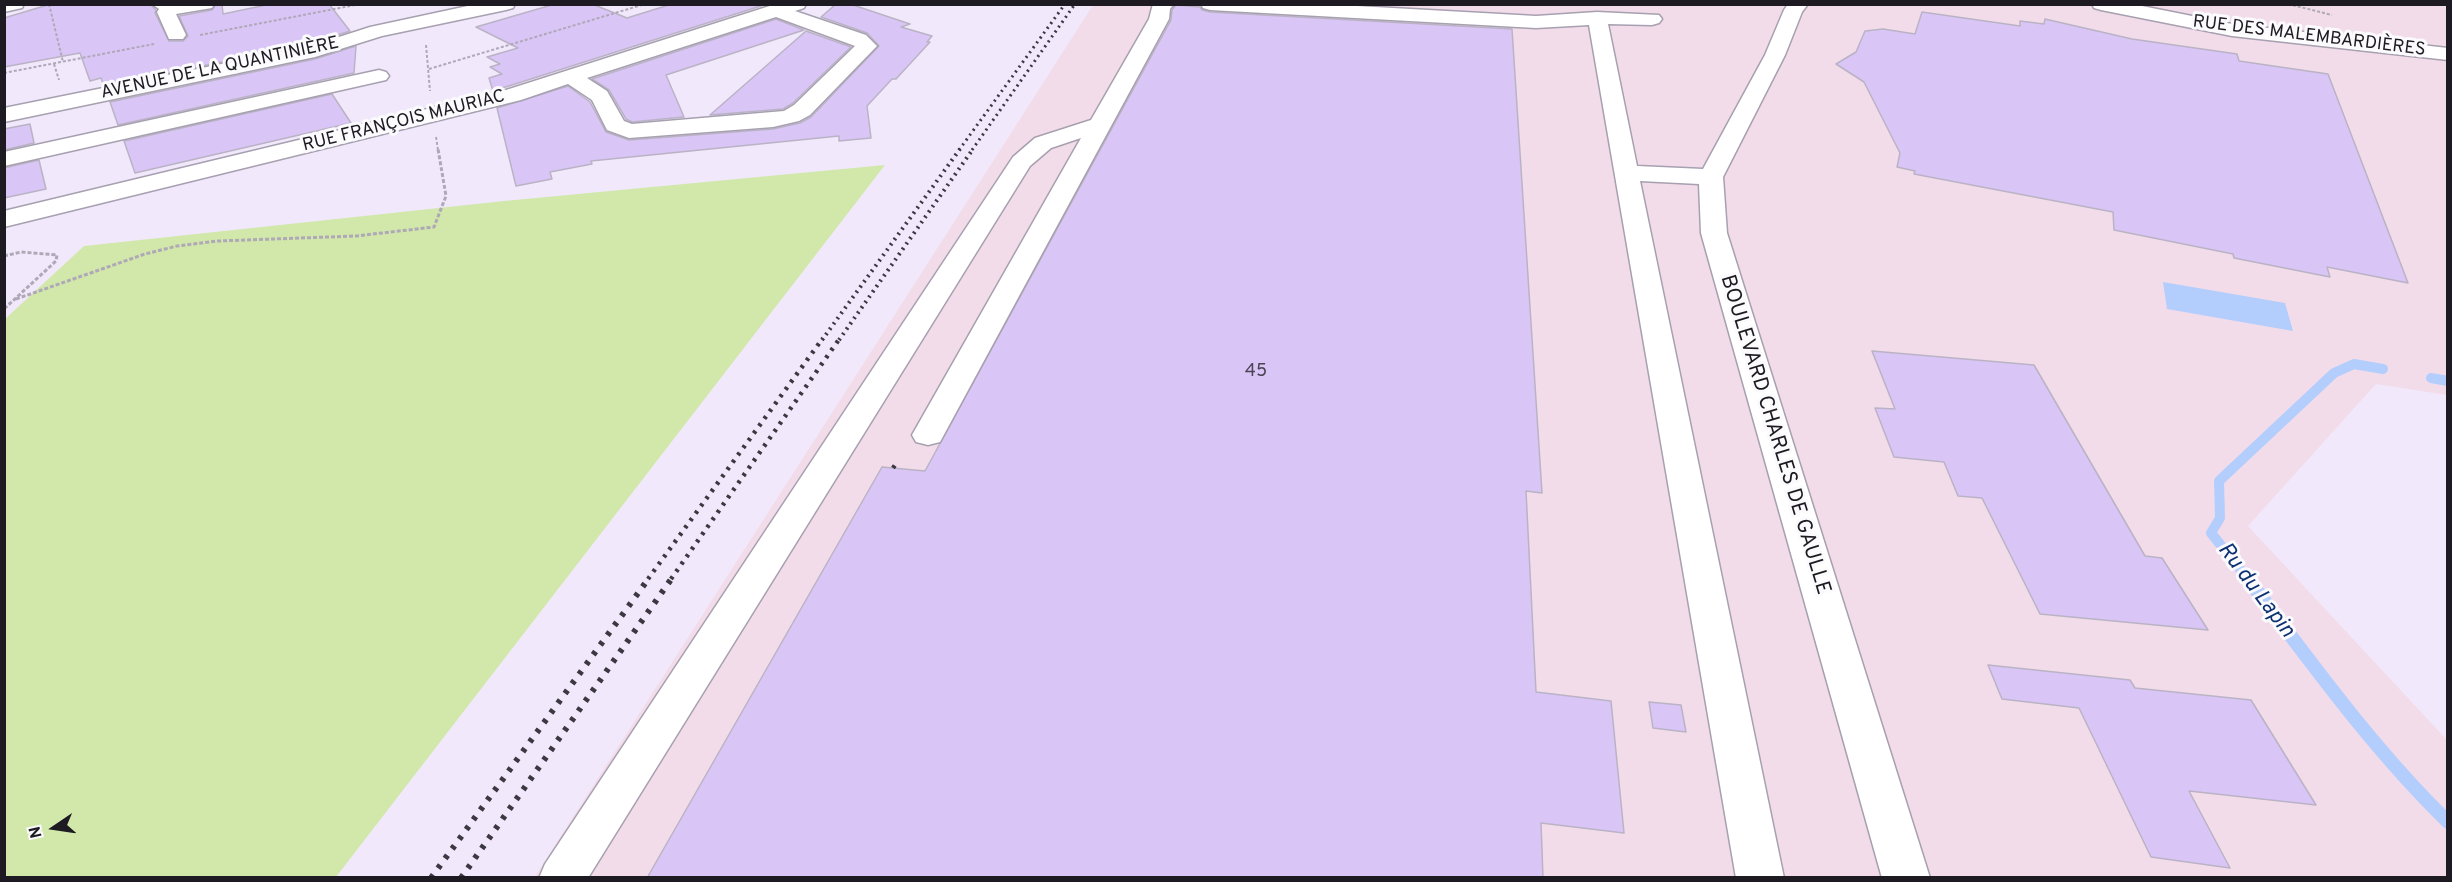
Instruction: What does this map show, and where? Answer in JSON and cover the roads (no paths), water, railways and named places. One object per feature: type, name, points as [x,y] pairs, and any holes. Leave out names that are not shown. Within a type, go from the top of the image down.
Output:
[{"type":"street","points":[[4,7],[15,4]]},
{"type":"street","points":[[176,35],[166,12],[167,6],[205,4]]},
{"type":"street","name":"AVENUE DE LA QUANTINIÈRE","points":[[4,115],[315,51],[421,21],[506,4]]},
{"type":"street","points":[[928,435],[1159,19],[1161,7],[1165,4]]},
{"type":"street","points":[[1210,4],[1536,22],[1597,18],[1652,20]]},
{"type":"street","points":[[1627,173],[1711,177],[1775,55],[1793,10],[1798,4]]},
{"type":"street","name":"RUE DES MALEMBARDIÈRES","points":[[2101,4],[2232,30],[2448,54]]},
{"type":"street","points":[[572,78],[598,92],[603,97],[615,125],[629,131],[773,120],[791,116],[801,110],[867,46],[859,39],[787,8]]},
{"type":"street","name":"RUE FRANÇOIS MAURIAC","points":[[4,219],[432,116],[572,78],[787,8]]},
{"type":"street","points":[[1597,18],[1760,878]]},
{"type":"street","points":[[4,159],[379,76]]},
{"type":"street","points":[[68,102],[80,142]]},
{"type":"street","points":[[562,878],[1021,162],[1043,143],[1100,125]]},
{"type":"street","name":"BOULEVARD CHARLES DE GAULLE","points":[[1711,177],[1714,233],[1906,878]]},
{"type":"water","points":[[2163,282],[2285,303],[2293,331],[2167,309]]},
{"type":"waterway","name":"Ru du Lapin","points":[[2248,579],[2211,533],[2220,518],[2219,481],[2334,373],[2354,364],[2383,369]]},
{"type":"waterway","name":"Ru du Lapin","points":[[2431,378],[2448,381]]},
{"type":"waterway","name":"Ru du Lapin","points":[[2247,578],[2368,734],[2420,794],[2448,822]]},
{"type":"railway","points":[[959,150],[1065,4]]},
{"type":"railway","points":[[972,150],[1075,4]]},
{"type":"railway","points":[[822,340],[960,149]]},
{"type":"railway","points":[[839,340],[973,149]]},
{"type":"railway","points":[[648,579],[823,338]]},
{"type":"railway","points":[[671,579],[840,338]]},
{"type":"railway","points":[[893,468],[898,461]]},
{"type":"railway","points":[[431,878],[649,578]]},
{"type":"railway","points":[[461,878],[672,578]]}]
